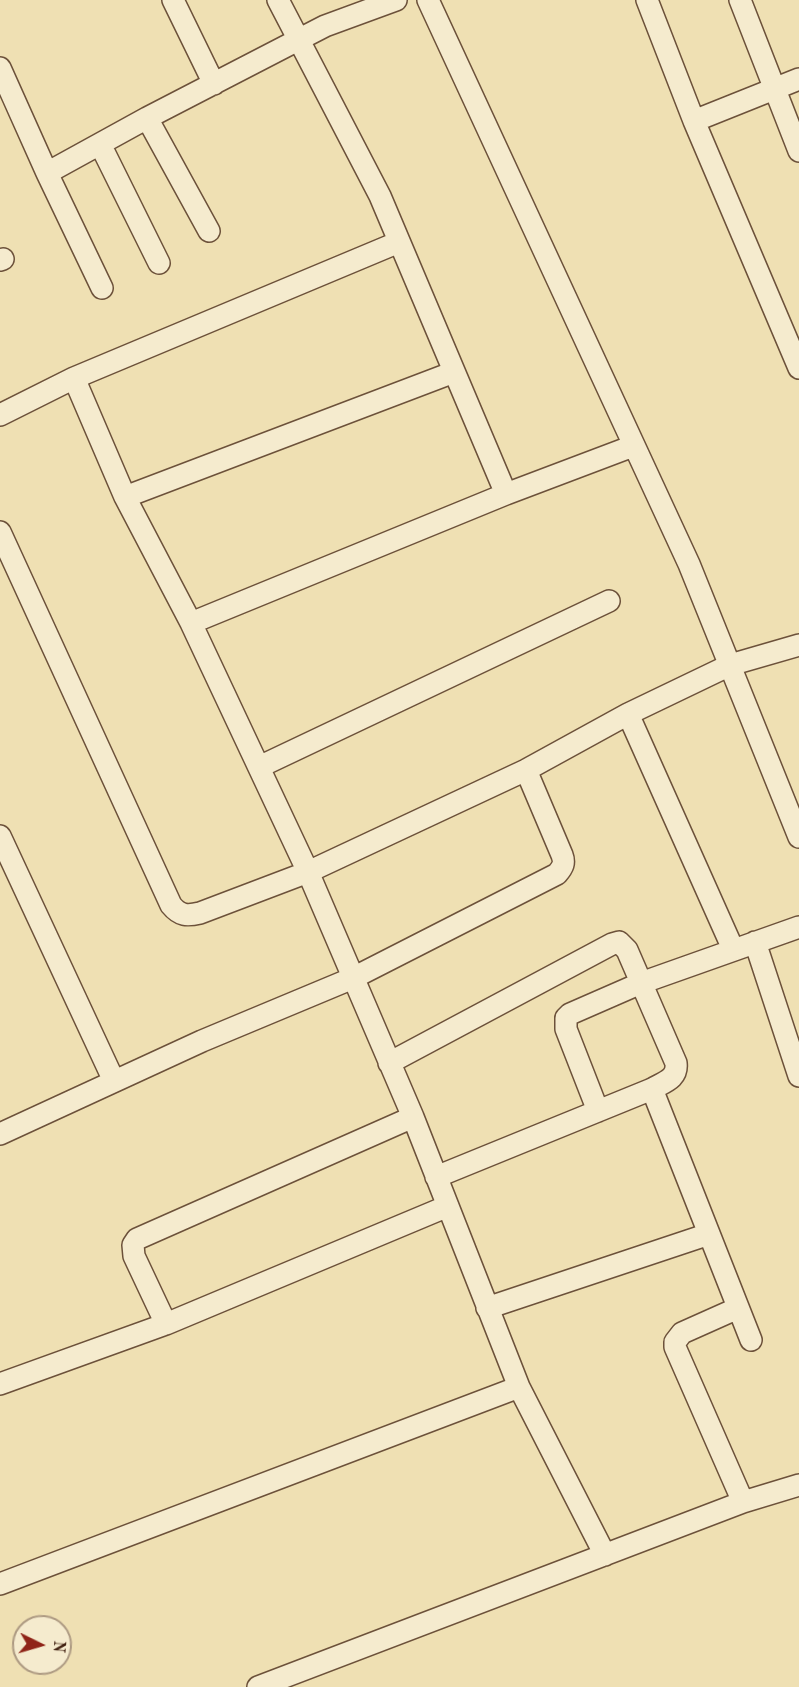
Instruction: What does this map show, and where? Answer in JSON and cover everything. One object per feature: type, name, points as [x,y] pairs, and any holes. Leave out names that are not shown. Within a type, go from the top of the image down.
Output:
[{"type":"street","points":[[173,0],[214,84]]},
{"type":"street","points":[[278,0],[380,196],[506,494]]},
{"type":"street","points":[[46,173],[298,39],[325,26],[396,0]]},
{"type":"street","points":[[428,0],[689,564],[799,837]]},
{"type":"street","points":[[647,0],[694,121],[799,368]]},
{"type":"street","points":[[740,0],[799,151]]},
{"type":"street","points":[[0,68],[46,173],[102,288]]},
{"type":"street","points":[[694,121],[799,79]]},
{"type":"street","points":[[147,118],[208,231]]},
{"type":"street","points":[[100,144],[159,263]]},
{"type":"street","points":[[0,415],[74,378],[399,242]]},
{"type":"street","points":[[125,497],[454,372]]},
{"type":"street","points":[[74,378],[125,497],[191,623],[308,872],[413,1117],[519,1387],[605,1555]]},
{"type":"street","points":[[191,623],[506,494],[633,446]]},
{"type":"street","points":[[0,532],[171,905],[177,913],[184,915],[200,913],[308,872],[526,770],[628,714],[730,665],[799,645]]},
{"type":"street","points":[[259,767],[609,601]]},
{"type":"street","points":[[628,714],[733,949]]},
{"type":"street","points":[[2,1129],[202,1041],[353,978],[557,873],[563,867],[562,855],[526,770]]},
{"type":"street","points":[[0,836],[114,1081]]},
{"type":"street","points":[[598,1111],[566,1029],[566,1018],[575,1010],[641,983],[799,927]]},
{"type":"street","points":[[389,1063],[619,942],[624,945],[677,1068],[674,1077],[652,1089],[436,1177]]},
{"type":"street","points":[[755,942],[799,1076]]},
{"type":"street","points":[[652,1089],[751,1340]]},
{"type":"street","points":[[166,1324],[134,1256],[133,1245],[136,1239],[413,1117]]},
{"type":"street","points":[[0,1384],[166,1324],[448,1206]]},
{"type":"street","points":[[487,1308],[709,1234]]},
{"type":"street","points":[[738,1308],[682,1333],[675,1342],[675,1347],[743,1502]]},
{"type":"street","points":[[0,1584],[519,1387]]},
{"type":"street","points":[[258,1687],[743,1502],[799,1485]]}]
